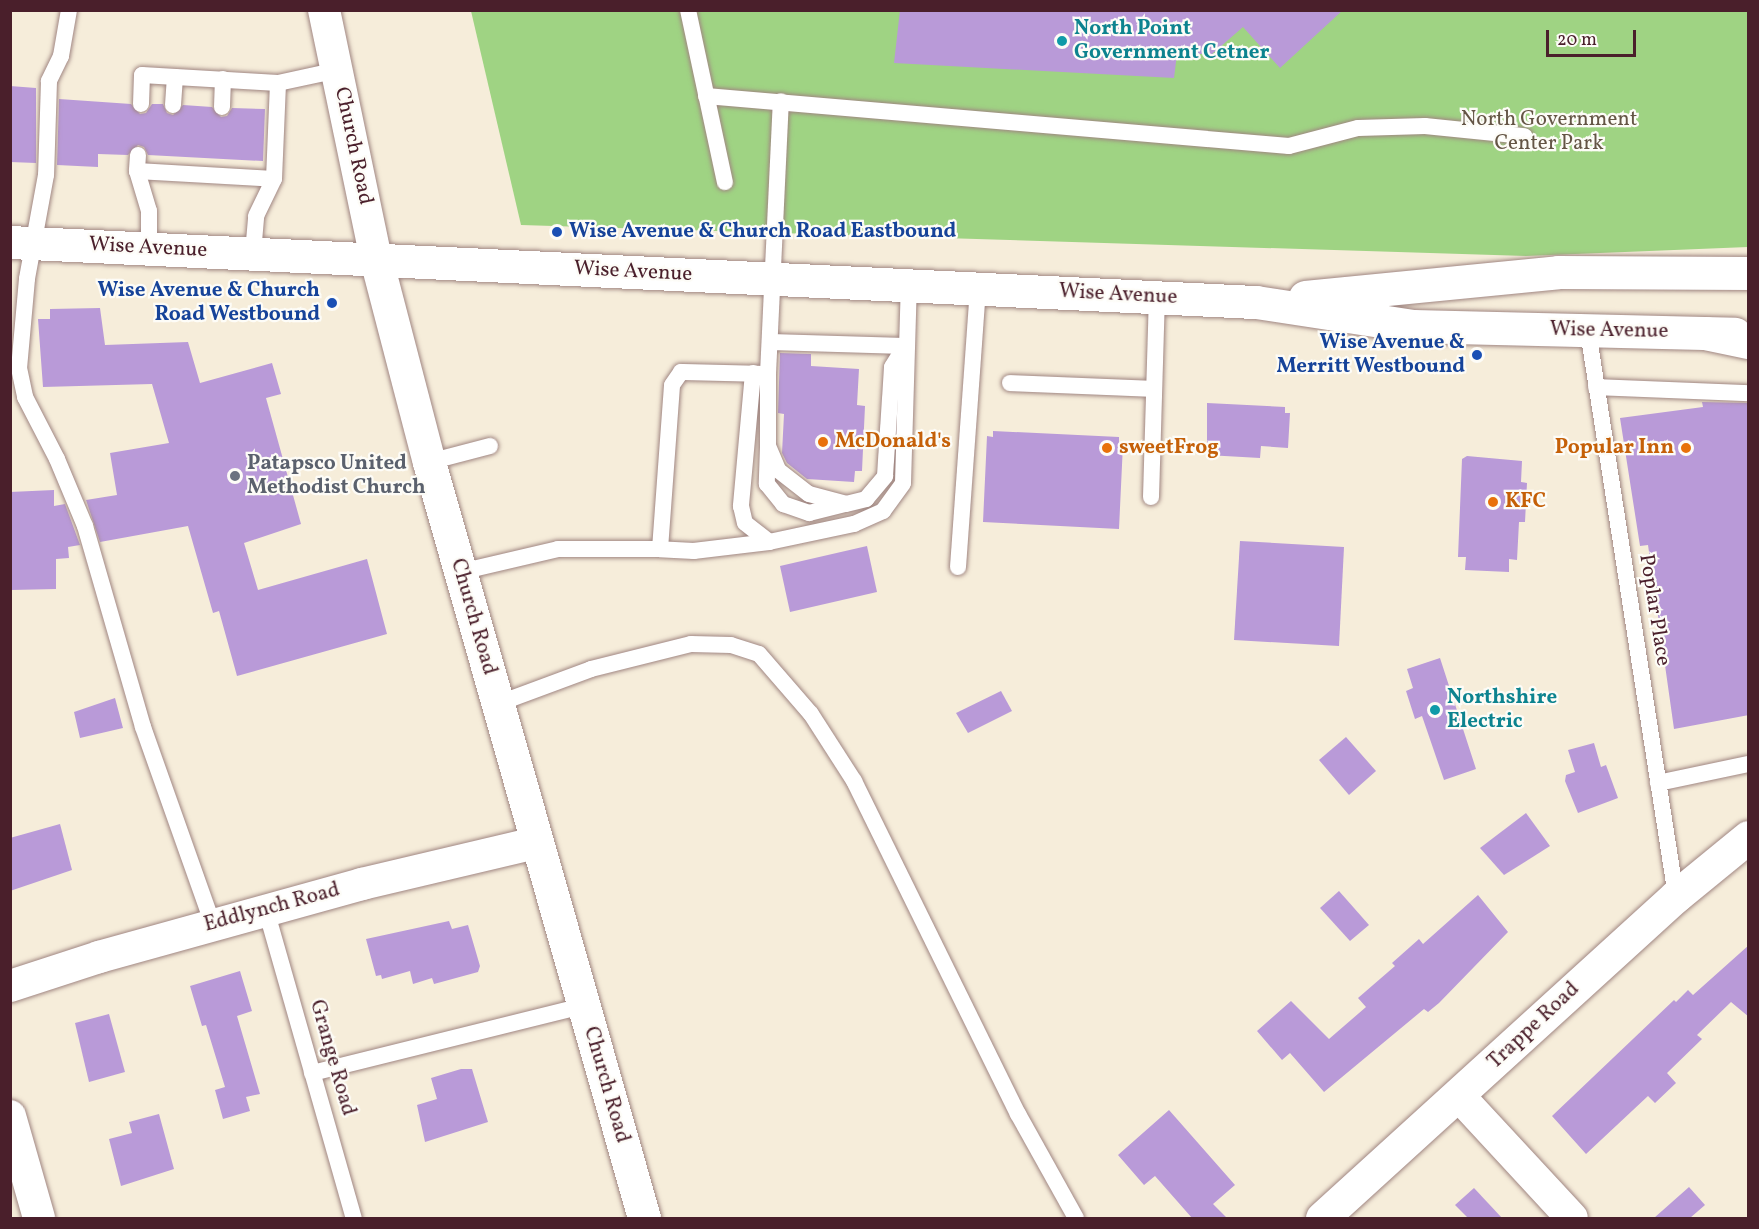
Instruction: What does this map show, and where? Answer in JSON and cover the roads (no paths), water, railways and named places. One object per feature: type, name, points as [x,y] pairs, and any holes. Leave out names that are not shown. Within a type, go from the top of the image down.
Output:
[{"type":"main road","name":"Wise Avenue","points":[[23,242],[1256,302],[1413,326],[1749,335]]},
{"type":"main road","name":"Church Road","points":[[376,259],[429,462],[644,1218]]},
{"type":"main road","name":"Wise Avenue","points":[[1256,302],[1558,272],[1749,273]]},
{"type":"main road","points":[[1705,333],[1749,342]]},
{"type":"main road","name":"Trappe Road","points":[[1322,1218],[1459,1096],[1676,896],[1749,837]]},
{"type":"street","name":"Church Road","points":[[324,10],[376,259]]},
{"type":"street","name":"Eddlynch Road","points":[[10,986],[266,910],[536,843]]},
{"type":"street","points":[[1459,1096],[1572,1218]]},
{"type":"street","points":[[10,1116],[39,1218]]},
{"type":"lane","points":[[69,10],[61,56],[49,81],[46,175],[23,242],[27,279],[19,368],[25,397],[57,459],[85,526],[143,727],[213,925]]},
{"type":"lane","points":[[688,10],[725,182]]},
{"type":"lane","points":[[141,104],[142,75],[278,83],[338,70]]},
{"type":"lane","points":[[173,105],[175,76]]},
{"type":"lane","points":[[222,107],[223,80]]},
{"type":"lane","points":[[253,253],[256,216],[274,179],[278,83]]},
{"type":"lane","points":[[706,96],[1289,146],[1358,128],[1425,126],[1524,136]]},
{"type":"lane","points":[[769,542],[745,523],[741,506],[760,374],[770,342],[775,278],[782,101]]},
{"type":"lane","points":[[149,248],[149,211],[138,163],[219,167],[274,179]]},
{"type":"lane","points":[[460,572],[558,549],[694,551],[769,542],[854,524],[883,511],[903,483],[909,366],[904,346],[909,285]]},
{"type":"lane","points":[[958,567],[978,289]]},
{"type":"lane","points":[[1151,497],[1156,297]]},
{"type":"lane","name":"Poplar Place","points":[[1588,331],[1676,896]]},
{"type":"lane","points":[[770,342],[904,346]]},
{"type":"lane","points":[[760,374],[768,446],[767,484],[783,504],[809,513],[866,498],[885,476],[892,367],[904,346]]},
{"type":"lane","points":[[660,549],[672,384],[681,372],[760,374]]},
{"type":"lane","points":[[1010,383],[1154,389]]},
{"type":"lane","points":[[1596,387],[1749,393]]},
{"type":"lane","points":[[429,462],[490,446]]},
{"type":"lane","points":[[768,446],[778,470],[809,494],[846,504]]},
{"type":"lane","points":[[497,704],[591,669],[691,644],[731,645],[759,654],[811,714],[854,781],[1023,1124],[1076,1218]]},
{"type":"lane","points":[[1658,783],[1749,764]]},
{"type":"lane","name":"Grange Road","points":[[266,910],[354,1218]]},
{"type":"lane","points":[[312,1073],[583,1006]]},
{"type":"place","name":"North Point Government Cetner","points":[[1062,41]]},
{"type":"place","name":"Wise Avenue & Church Road Eastbound","points":[[557,232]]},
{"type":"place","name":"Wise Avenue & Church Road Westbound","points":[[332,303]]},
{"type":"place","name":"Wise Avenue & Merritt Westbound","points":[[1477,355]]},
{"type":"place","name":"McDonald's","points":[[823,442]]},
{"type":"place","name":"sweetFrog","points":[[1107,448]]},
{"type":"place","name":"Popular Inn","points":[[1686,448]]},
{"type":"place","name":"Patapsco United Methodist Church","points":[[235,476]]},
{"type":"place","name":"KFC","points":[[1493,502]]},
{"type":"place","name":"Northshire Electric","points":[[1435,710]]},
{"type":"park label","name":"North Government Center Park","points":[[1549,132]]}]
